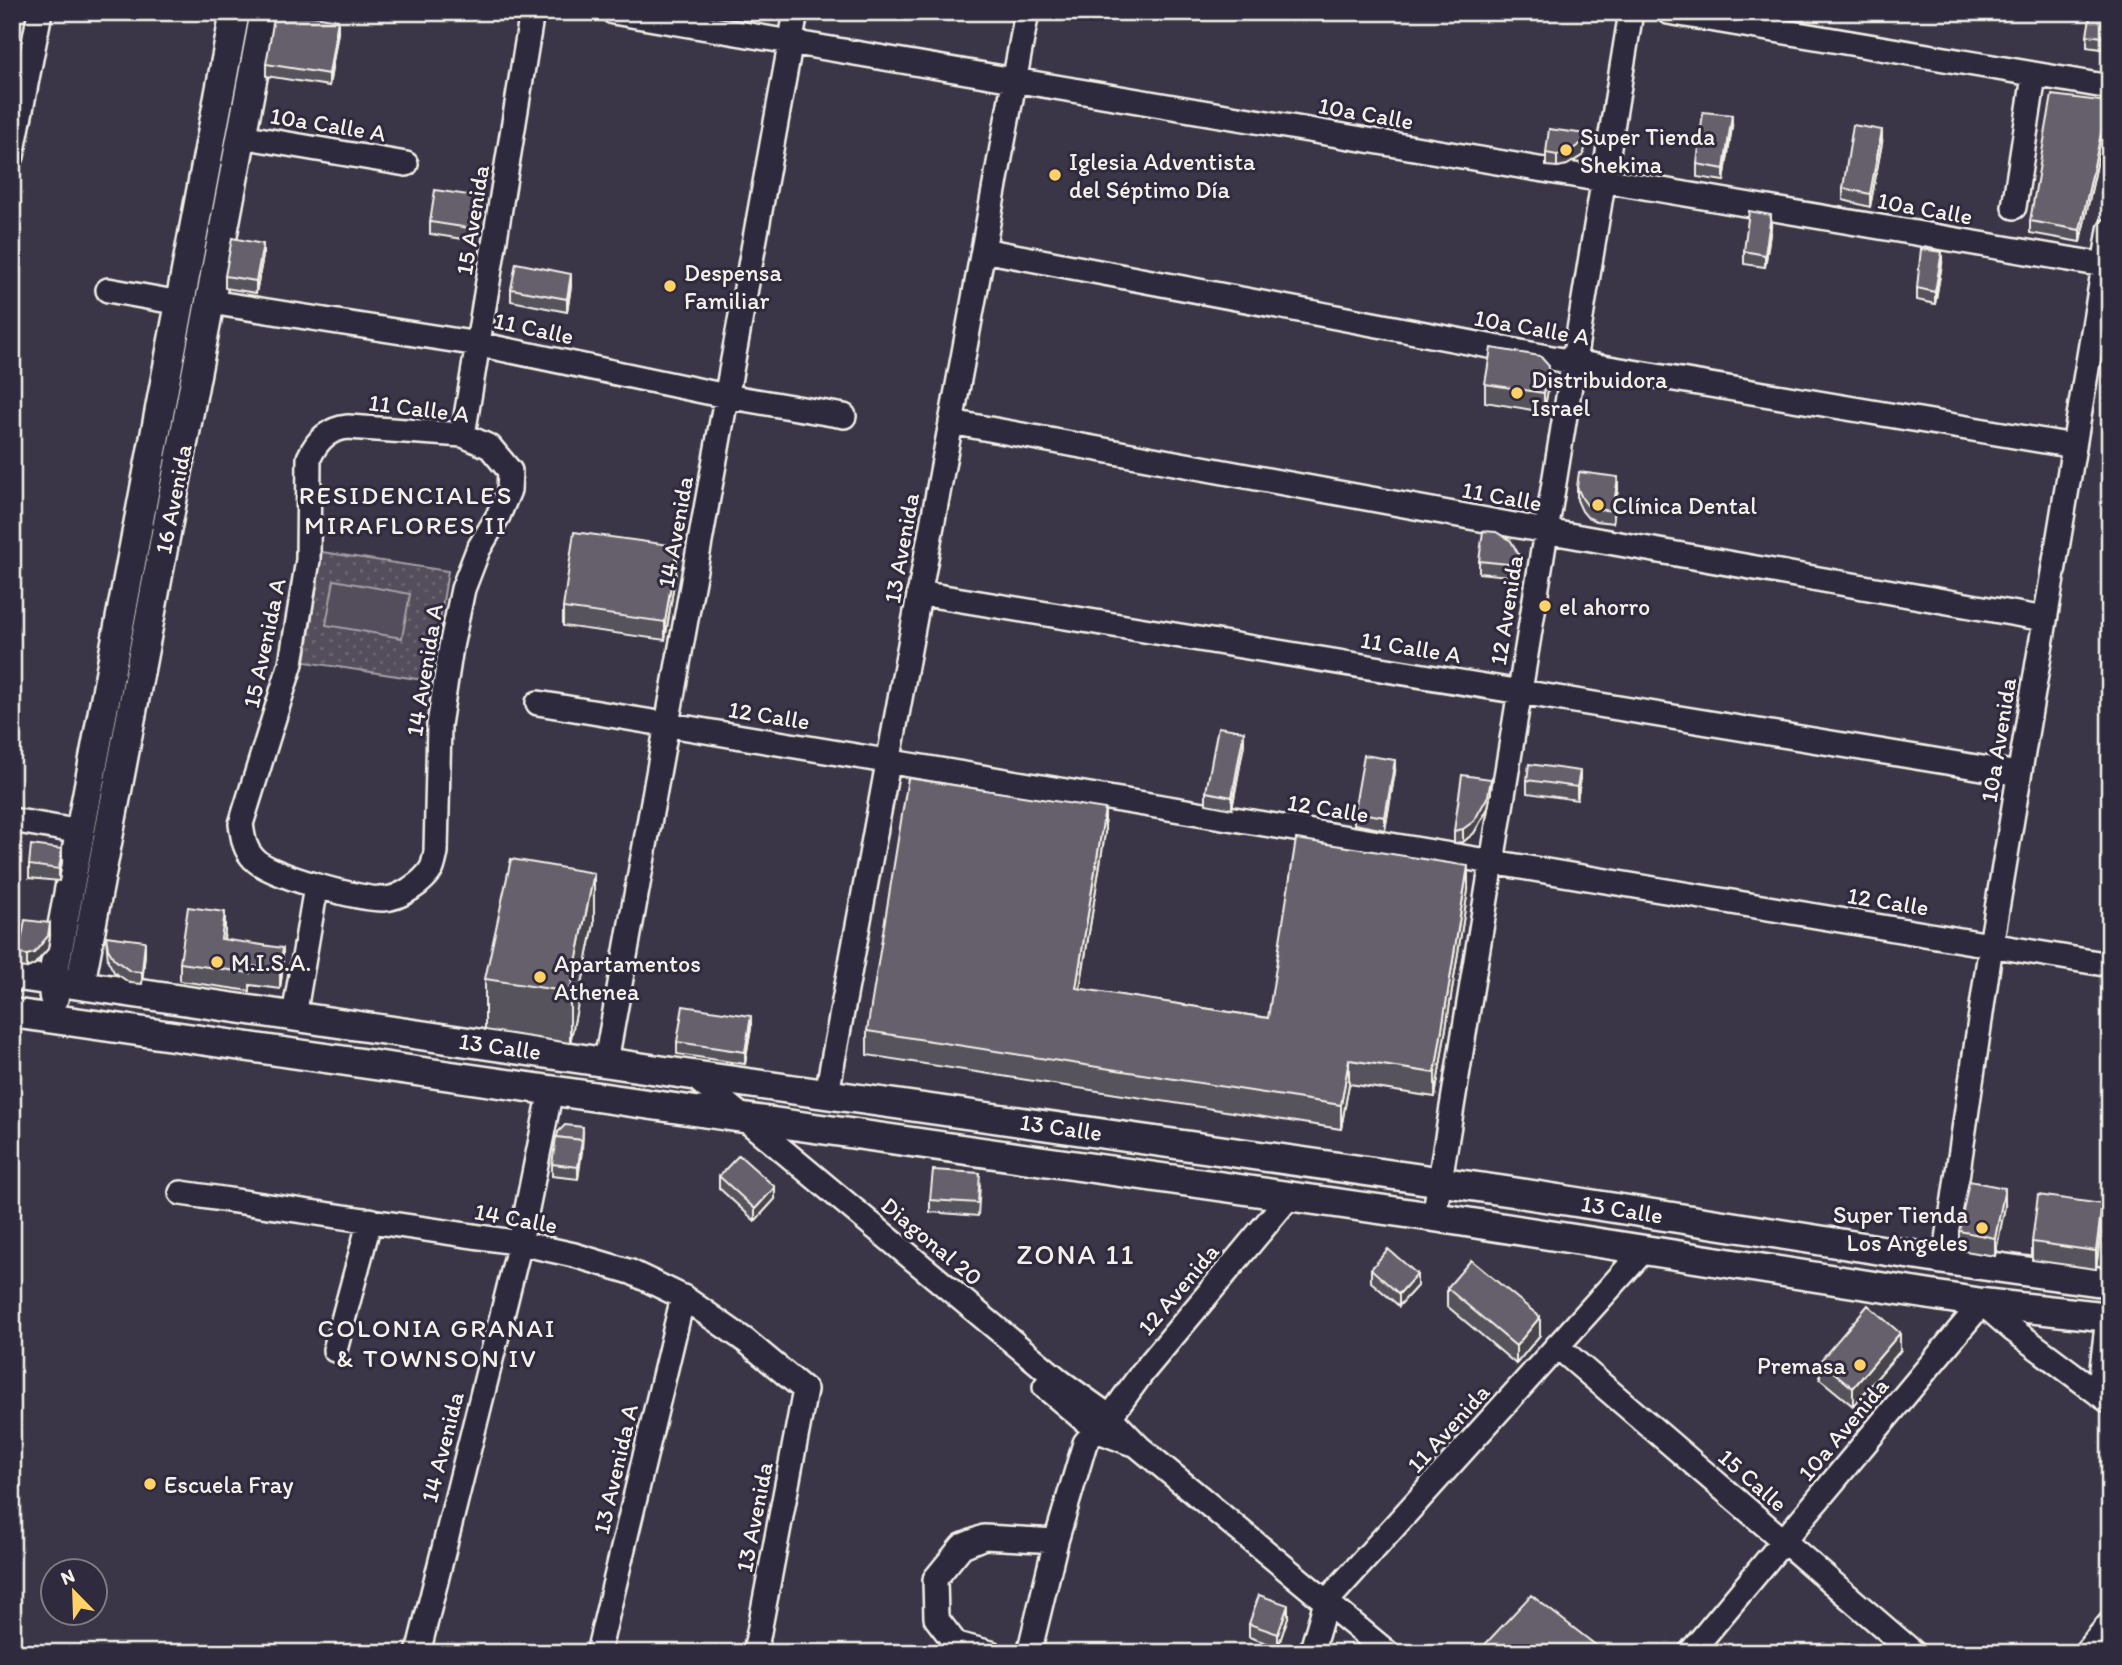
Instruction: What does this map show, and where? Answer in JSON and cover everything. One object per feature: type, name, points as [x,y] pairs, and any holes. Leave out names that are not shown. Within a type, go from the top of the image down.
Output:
[{"type":"main road","name":"16 Avenida","points":[[52,981],[235,12]]},
{"type":"main road","name":"16 Avenida","points":[[80,985],[265,12]]},
{"type":"main road","name":"13 Calle","points":[[12,975],[1439,1181],[2110,1283]]},
{"type":"main road","points":[[52,981],[55,999],[65,1007],[119,1029]]},
{"type":"main road","name":"13 Calle","points":[[12,1013],[1434,1217],[1982,1303],[2109,1313]]},
{"type":"street","points":[[12,156],[40,12]]},
{"type":"street","name":"15 Avenida","points":[[463,435],[532,12]]},
{"type":"street","name":"10a Calle","points":[[612,12],[2107,266]]},
{"type":"street","name":"14 Avenida","points":[[606,1061],[796,12]]},
{"type":"street","name":"13 Avenida","points":[[827,1093],[1027,12]]},
{"type":"street","name":"12 Avenida","points":[[1434,1217],[1630,12]]},
{"type":"street","points":[[1668,12],[2110,87]]},
{"type":"street","points":[[2014,207],[2035,75]]},
{"type":"street","name":"10a Calle A","points":[[241,136],[406,164]]},
{"type":"street","name":"10a Avenida","points":[[1945,1260],[1991,945],[2074,446],[2107,266],[2110,230]]},
{"type":"street","name":"10a Calle A","points":[[983,250],[1573,362],[2074,446]]},
{"type":"street","points":[[108,290],[180,303]]},
{"type":"street","name":"11 Calle","points":[[210,302],[478,344],[726,396],[844,416]]},
{"type":"street","name":"11 Calle","points":[[951,422],[2045,619]]},
{"type":"street","name":"11 Calle A","points":[[316,444],[331,430],[348,427],[463,435],[491,447],[510,471]]},
{"type":"street","name":"15 Avenida A","points":[[316,444],[308,466],[308,560],[291,663],[242,824],[247,850],[258,863],[316,887]]},
{"type":"street","name":"14 Avenida A","points":[[316,887],[384,899],[397,895],[418,882],[433,866],[436,852],[439,725],[451,647],[463,589],[478,550],[498,516],[509,490],[510,471]]},
{"type":"street","name":"11 Calle A","points":[[919,593],[2019,774]]},
{"type":"street","name":"12 Calle","points":[[538,703],[2110,965]]},
{"type":"street","points":[[12,820],[80,832]]},
{"type":"street","points":[[294,1016],[316,887]]},
{"type":"street","name":"Diagonal 20","points":[[692,1075],[730,1117],[1103,1423],[1139,1447],[1388,1653]]},
{"type":"street","name":"14 Avenida","points":[[418,1653],[520,1243],[551,1090]]},
{"type":"street","name":"Diagonal 20","points":[[730,1117],[1060,1381],[1103,1423]]},
{"type":"street","name":"14 Calle","points":[[181,1193],[520,1243],[631,1272],[683,1297],[747,1341],[805,1390]]},
{"type":"street","name":"12 Avenida","points":[[1029,1653],[1056,1541],[1085,1443],[1289,1197]]},
{"type":"street","points":[[335,1350],[370,1220]]},
{"type":"street","name":"11 Avenida","points":[[1311,1653],[1326,1602],[1645,1249]]},
{"type":"street","name":"13 Avenida A","points":[[598,1653],[683,1297]]},
{"type":"street","points":[[1982,1303],[2012,1329],[2105,1398]]},
{"type":"street","name":"10a Avenida","points":[[1690,1653],[1982,1303]]},
{"type":"street","points":[[2105,1398],[2109,1313]]},
{"type":"street","name":"15 Calle","points":[[1557,1346],[1914,1653]]},
{"type":"street","points":[[1060,1381],[1096,1400],[1105,1400],[1123,1390],[1142,1373]]},
{"type":"street","name":"13 Avenida","points":[[755,1653],[805,1390]]},
{"type":"street","points":[[991,1653],[956,1644],[936,1618],[935,1579],[962,1546],[984,1537],[1056,1541]]},
{"type":"street","points":[[2085,1653],[2110,1623]]},
{"type":"shaded area","points":[[322,552],[448,571],[430,681],[305,662]]},
{"type":"shaded area","points":[[334,580],[410,594],[402,638],[326,625]]},
{"type":"building","points":[[275,12],[338,20],[329,74],[266,64]]},
{"type":"building","points":[[2091,12],[2110,12],[2110,38],[2087,35]]},
{"type":"building","points":[[2052,95],[2108,102],[2080,230],[2030,221]]},
{"type":"building","points":[[1703,112],[1732,115],[1724,169],[1697,164]]},
{"type":"building","points":[[1853,125],[1882,130],[1870,194],[1843,188]]},
{"type":"building","points":[[1549,129],[1586,134],[1583,142],[1567,153],[1557,155],[1546,153]]},
{"type":"building","points":[[435,190],[481,197],[476,229],[430,222]]},
{"type":"building","points":[[1749,211],[1771,215],[1765,255],[1744,251]]},
{"type":"building","points":[[232,238],[263,244],[256,281],[225,276]]},
{"type":"building","points":[[1921,249],[1942,252],[1935,292],[1917,288]]},
{"type":"building","points":[[516,263],[571,274],[567,299],[511,289]]},
{"type":"building","points":[[1491,348],[1540,356],[1549,366],[1544,393],[1485,384]]},
{"type":"building","name":"Clínica Dental","points":[[1579,472],[1618,477],[1613,511],[1587,505],[1577,487]]},
{"type":"building","points":[[1483,531],[1496,532],[1511,541],[1520,557],[1518,565],[1479,561]]},
{"type":"building","points":[[574,532],[677,546],[665,622],[563,608]]},
{"type":"building","points":[[1218,727],[1244,731],[1232,797],[1206,792]]},
{"type":"building","points":[[1364,755],[1395,760],[1385,817],[1354,812]]},
{"type":"building","points":[[1529,764],[1580,771],[1577,787],[1527,780]]},
{"type":"building","points":[[1462,775],[1491,779],[1488,796],[1474,821],[1463,829],[1454,831]]},
{"type":"building","points":[[908,778],[1105,809],[1076,988],[1268,1018],[1296,839],[1468,866],[1435,1073],[1349,1060],[1341,1105],[867,1031]]},
{"type":"building","points":[[31,845],[62,849],[59,869],[29,865]]},
{"type":"building","points":[[511,859],[594,873],[570,992],[485,979]]},
{"type":"building","points":[[188,907],[225,912],[221,939],[283,948],[280,970],[250,966],[250,973],[180,963]]},
{"type":"building","points":[[25,920],[50,923],[48,936],[34,953],[27,955],[19,954]]},
{"type":"building","points":[[106,936],[145,941],[142,972],[130,971],[114,959],[108,949]]},
{"type":"building","points":[[683,1006],[751,1016],[745,1052],[677,1042]]},
{"type":"building","points":[[565,1125],[583,1127],[582,1146],[582,1140],[557,1137]]},
{"type":"building","points":[[556,1137],[582,1140],[578,1167],[552,1164]]},
{"type":"building","points":[[739,1155],[775,1187],[755,1209],[719,1176]]},
{"type":"building","points":[[933,1170],[980,1173],[978,1203],[930,1200]]},
{"type":"building","points":[[1969,1181],[2005,1188],[1995,1238],[1959,1231]]},
{"type":"building","points":[[2038,1195],[2102,1204],[2096,1251],[2032,1242]]},
{"type":"building","points":[[1388,1249],[1417,1274],[1399,1294],[1371,1269]]},
{"type":"building","points":[[1471,1260],[1540,1317],[1516,1346],[1447,1288]]},
{"type":"building","points":[[1868,1305],[1900,1333],[1853,1388],[1820,1361]]},
{"type":"building","points":[[1259,1595],[1288,1605],[1278,1634],[1249,1624]]},
{"type":"building","points":[[1531,1595],[1606,1653],[1477,1653]]},
{"type":"place","name":"Super Tienda Shekina","points":[[1566,150]]},
{"type":"place","name":"Iglesia Adventista del Séptimo Día","points":[[1055,175]]},
{"type":"place","name":"Despensa Familiar","points":[[670,286]]},
{"type":"place","name":"Distribuidora Israel","points":[[1517,393]]},
{"type":"place","name":"Clínica Dental","points":[[1598,505]]},
{"type":"place","name":"el ahorro","points":[[1545,606]]},
{"type":"place","name":"M.I.S.A.","points":[[217,962]]},
{"type":"place","name":"Apartamentos Athenea","points":[[540,977]]},
{"type":"place","name":"Super Tienda Los Angeles","points":[[1982,1228]]},
{"type":"place","name":"Premasa","points":[[1860,1365]]},
{"type":"place","name":"Escuela Fray","points":[[150,1484]]},
{"type":"district","name":"RESIDENCIALES MIRAFLORES II","points":[[406,510]]},
{"type":"district","name":"ZONA 11","points":[[1076,1254]]},
{"type":"district","name":"COLONIA GRANAI & TOWNSON IV","points":[[437,1343]]}]
